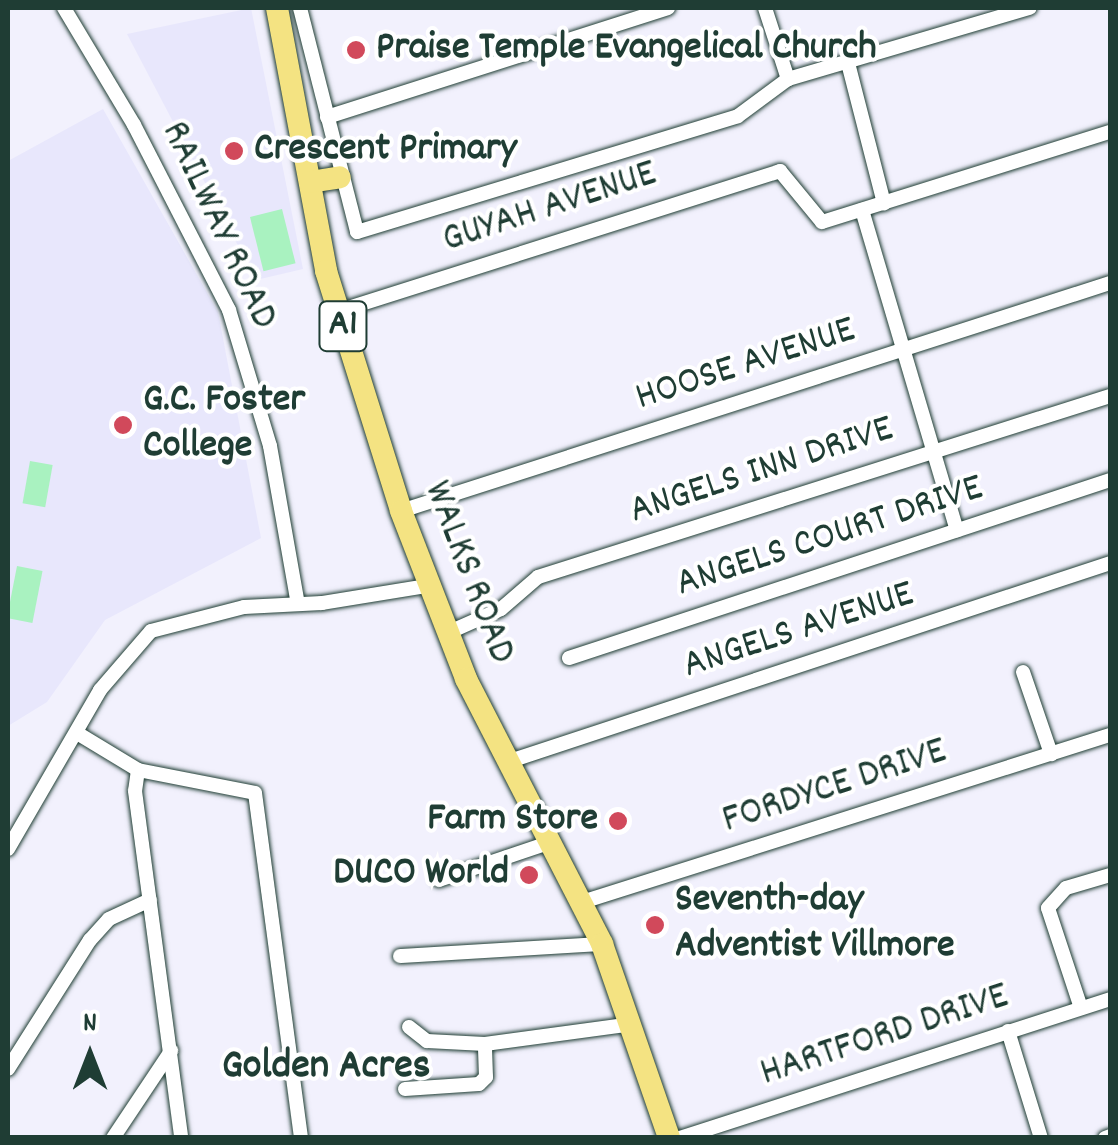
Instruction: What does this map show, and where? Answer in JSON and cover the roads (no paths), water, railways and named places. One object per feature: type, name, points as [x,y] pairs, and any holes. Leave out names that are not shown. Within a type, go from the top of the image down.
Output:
[{"type":"main road","name":"WALKS ROAD","points":[[277,8],[339,311],[401,512],[445,634],[602,944],[634,1024],[668,1138]]},
{"type":"main road","points":[[310,182],[340,177]]},
{"type":"street","name":"RAILWAY ROAD","points":[[64,8],[134,125],[228,310],[270,446],[298,604]]},
{"type":"street","points":[[300,8],[357,232],[738,116],[788,80],[1030,8]]},
{"type":"street","points":[[327,117],[668,8]]},
{"type":"street","points":[[766,8],[788,80]]},
{"type":"street","points":[[848,64],[884,203]]},
{"type":"street","points":[[957,530],[862,210],[1110,132]]},
{"type":"street","name":"GUYAH AVENUE","points":[[339,311],[780,171],[822,222],[862,210]]},
{"type":"street","name":"HOOSE AVENUE","points":[[401,512],[1110,283]]},
{"type":"street","name":"ANGELS INN DRIVE","points":[[445,634],[502,609],[538,577],[1110,396]]},
{"type":"street","name":"ANGELS COURT DRIVE","points":[[569,658],[1110,480]]},
{"type":"street","name":"ANGELS AVENUE","points":[[507,762],[1110,563]]},
{"type":"street","points":[[8,849],[124,657],[151,631],[204,613],[427,586]]},
{"type":"street","points":[[1023,672],[1051,754]]},
{"type":"street","points":[[77,733],[138,770],[249,788],[259,801],[301,1138]]},
{"type":"street","name":"FORDYCE DRIVE","points":[[579,903],[1110,735]]},
{"type":"street","points":[[138,770],[150,900],[181,1138]]},
{"type":"street","points":[[439,880],[548,842]]},
{"type":"street","points":[[1081,1008],[1048,908],[1066,888],[1110,875]]},
{"type":"street","points":[[8,1070],[90,940],[109,919],[150,900]]},
{"type":"street","points":[[400,956],[602,944]]},
{"type":"street","name":"HARTFORD DRIVE","points":[[680,1138],[1110,999]]},
{"type":"street","points":[[409,1027],[427,1041],[486,1044],[634,1024]]},
{"type":"street","points":[[1008,1031],[1042,1138]]},
{"type":"street","points":[[404,1089],[479,1084],[486,1077],[486,1044]]},
{"type":"street","points":[[113,1138],[171,1050]]},
{"type":"place","name":"Praise Temple Evangelical Church","points":[[356,50]]},
{"type":"place","name":"Crescent Primary","points":[[234,151]]},
{"type":"place","name":"G.C. Foster College","points":[[123,425]]},
{"type":"place","name":"Farm Store","points":[[618,821]]},
{"type":"place","name":"DUCO World","points":[[529,875]]},
{"type":"place","name":"Seventh-day Adventist Villmore","points":[[655,925]]},
{"type":"district","name":"Golden Acres","points":[[326,1068]]}]
